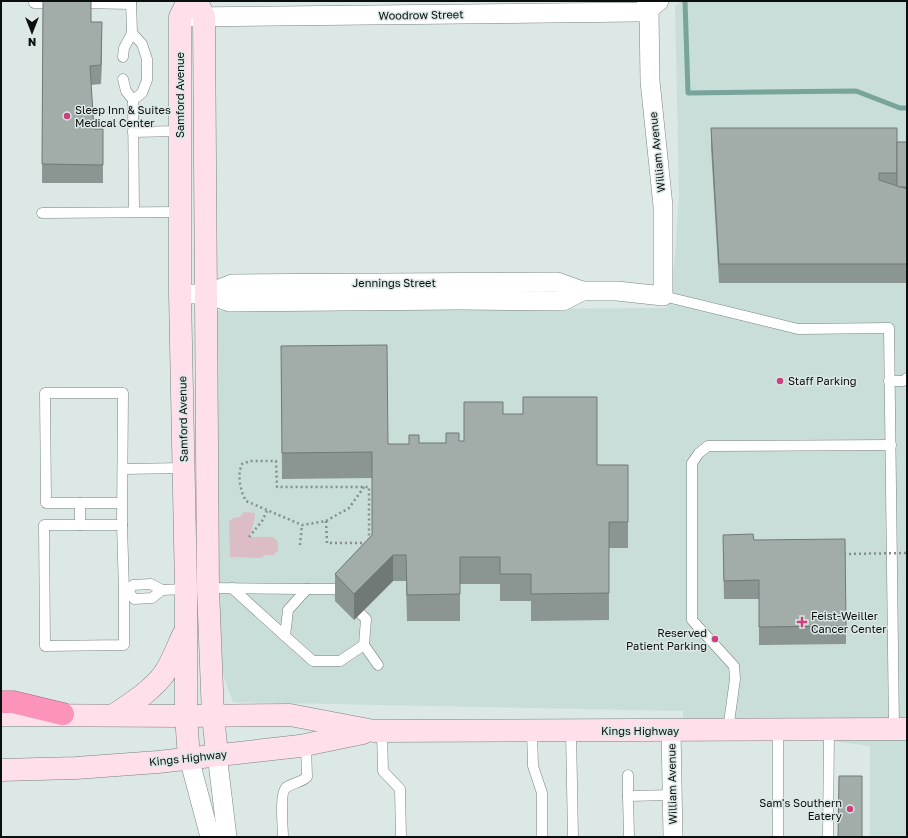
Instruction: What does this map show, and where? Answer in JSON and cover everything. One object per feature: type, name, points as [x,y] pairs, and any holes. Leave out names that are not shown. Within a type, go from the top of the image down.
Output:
[{"type":"highway","points":[[1,702],[13,702],[63,714]]},
{"type":"street","name":"Woodrow Street","points":[[184,9],[638,12],[654,5]]},
{"type":"street","name":"William Avenue","points":[[654,5],[650,81],[663,206],[663,296]]},
{"type":"street","name":"Samford Avenue","points":[[184,9],[180,131],[180,294],[186,589],[186,716],[190,758],[210,837]]},
{"type":"street","points":[[200,9],[206,210],[208,588],[213,716],[227,837]]},
{"type":"street","points":[[180,212],[206,210]]},
{"type":"street","name":"Jennings Street","points":[[180,294],[207,294],[230,302],[460,291],[563,301],[582,291],[617,291],[663,296]]},
{"type":"street","points":[[186,589],[208,588]]},
{"type":"street","points":[[114,715],[151,688],[164,673],[174,657],[186,628]]},
{"type":"street","name":"Kings Highway","points":[[1,714],[186,716],[290,715],[378,731],[901,729]]},
{"type":"street","name":"William Avenue","points":[[671,730],[673,837]]},
{"type":"street","name":"Kings Highway","points":[[1,770],[76,768],[190,758],[306,745],[378,731]]},
{"type":"lane","points":[[34,1],[34,3],[131,2],[132,33],[124,48],[123,57]]},
{"type":"lane","points":[[132,33],[142,44],[147,59],[147,80],[142,93],[133,100]]},
{"type":"lane","points":[[123,79],[126,91],[133,100],[134,212]]},
{"type":"lane","points":[[133,132],[180,131]]},
{"type":"lane","points":[[42,213],[180,212]]},
{"type":"lane","points":[[663,296],[798,329],[889,328],[889,381],[901,729]]},
{"type":"lane","points":[[889,381],[906,381]]},
{"type":"lane","points":[[122,503],[46,503],[45,393],[123,393],[122,525],[126,591],[124,645],[45,646],[44,525],[122,525]]},
{"type":"lane","points":[[728,730],[735,679],[734,666],[692,620],[692,463],[699,453],[708,446],[891,445]]},
{"type":"lane","points":[[123,469],[184,468]]},
{"type":"lane","points":[[80,503],[80,525]]},
{"type":"lane","points":[[126,591],[133,585],[151,584],[162,590],[186,589]]},
{"type":"lane","points":[[208,588],[336,589],[341,594]]},
{"type":"lane","points":[[232,588],[313,661],[340,661],[364,645]]},
{"type":"lane","points":[[285,636],[288,610],[307,589]]},
{"type":"lane","points":[[126,591],[134,599],[152,598],[162,590]]},
{"type":"lane","points":[[361,614],[366,619],[364,645],[378,665]]},
{"type":"lane","points":[[778,730],[778,837]]},
{"type":"lane","points":[[828,837],[829,730]]},
{"type":"lane","points":[[378,731],[383,771],[400,789],[401,837]]},
{"type":"lane","points":[[532,731],[533,766],[542,792],[542,837]]},
{"type":"lane","points":[[571,731],[573,837]]},
{"type":"lane","points":[[283,837],[283,794],[286,787],[307,777],[306,745]]},
{"type":"lane","points":[[628,776],[629,837]]},
{"type":"lane","points":[[628,796],[673,795]]},
{"type":"path","points":[[364,487],[349,508],[326,521],[302,525],[246,501],[242,493],[240,470],[242,464],[250,461],[276,461],[277,487],[364,487],[369,487],[369,549]]},
{"type":"path","points":[[250,537],[268,511]]},
{"type":"path","points":[[326,521],[327,543],[369,543]]},
{"type":"path","points":[[300,545],[302,525]]},
{"type":"path","points":[[838,554],[907,553]]},
{"type":"shaded area","points":[[682,1],[907,1],[907,837],[870,837],[870,746],[683,721],[683,711],[233,702],[220,667],[215,311],[667,308],[675,258],[679,194],[675,6]]},
{"type":"shaded area","points":[[244,512],[255,513],[250,537],[273,537],[278,542],[278,551],[273,555],[265,555],[261,558],[230,557],[229,521],[233,518],[240,517]]},
{"type":"building","name":"Sleep Inn & Suites Medical Center","points":[[43,1],[91,1],[91,22],[102,22],[101,65],[90,66],[94,129],[103,129],[103,165],[42,164]]},
{"type":"building","points":[[711,128],[897,128],[897,173],[879,173],[879,180],[907,189],[907,264],[719,264]]},
{"type":"building","points":[[897,142],[907,142],[907,187],[897,186]]},
{"type":"building","points":[[387,345],[388,444],[409,444],[409,435],[419,435],[419,443],[446,443],[446,433],[459,433],[459,441],[464,441],[464,402],[503,402],[503,414],[523,414],[523,397],[597,397],[597,465],[628,465],[628,522],[609,522],[609,593],[531,594],[531,574],[500,574],[500,557],[460,557],[460,594],[407,595],[406,555],[393,555],[354,594],[335,574],[372,535],[372,452],[282,453],[281,346]]},
{"type":"building","name":"Feist-Weiller Cancer Center","points":[[753,534],[754,540],[845,539],[846,626],[759,627],[759,580],[724,581],[723,535]]},
{"type":"building","name":"Sam's Southern Eatery","points":[[839,776],[862,776],[862,837],[838,837]]},
{"type":"waterway","points":[[685,1],[688,93],[856,91],[900,108],[907,108]]},
{"type":"place","name":"Sleep Inn & Suites Medical Center","points":[[67,116]]},
{"type":"place","name":"Staff Parking","points":[[780,381]]},
{"type":"place","name":"Feist-Weiller Cancer Center","points":[[802,622]]},
{"type":"place","name":"Reserved Patient Parking","points":[[715,639]]},
{"type":"place","name":"Sam's Southern Eatery","points":[[850,809]]}]
